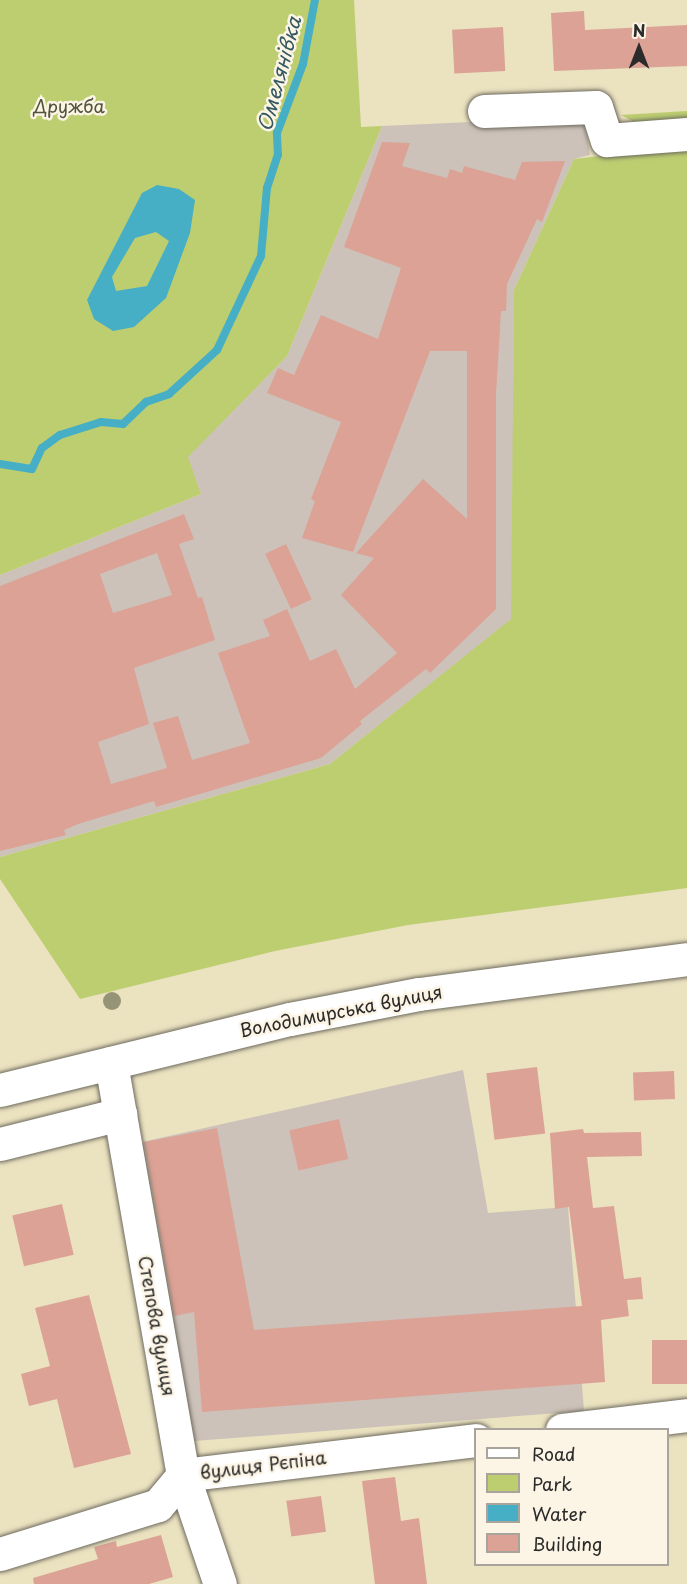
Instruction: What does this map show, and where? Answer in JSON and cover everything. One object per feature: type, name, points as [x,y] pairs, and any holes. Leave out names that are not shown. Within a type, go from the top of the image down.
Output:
[{"type":"street","points":[[484,111],[596,107],[607,140],[687,134]]},
{"type":"street","name":"Володимирська вулиця","points":[[0,1090],[290,1019],[419,993],[687,958]]},
{"type":"street","name":"Степова вулиця","points":[[111,1063],[183,1474],[220,1584]]},
{"type":"street","points":[[0,1144],[120,1114]]},
{"type":"street","points":[[579,1428],[687,1415]]},
{"type":"street","name":"вулиця Рєпіна","points":[[0,1554],[159,1505],[183,1474],[474,1440]]},
{"type":"shaded area","points":[[584,117],[590,155],[574,159],[514,290],[512,619],[330,764],[0,857],[0,575],[201,494],[187,457],[287,356],[382,126]]},
{"type":"shaded area","points":[[463,1070],[488,1213],[568,1207],[584,1411],[194,1441],[142,1142]]},
{"type":"green space","name":"Дружба","points":[[0,0],[354,0],[361,127],[382,126],[287,356],[188,457],[201,494],[0,575]]},
{"type":"green space","points":[[687,111],[687,122],[640,125],[621,115]]},
{"type":"green space","points":[[687,146],[687,888],[408,925],[275,951],[80,999],[0,879],[0,857],[330,764],[511,619],[514,290],[574,159]]},
{"type":"water","points":[[157,185],[179,189],[195,200],[190,233],[166,298],[134,327],[113,331],[94,319],[87,300],[142,193]],"holes":[[[156,232],[169,241],[147,286],[116,291],[112,277],[135,238]]]},
{"type":"building","points":[[584,11],[585,30],[687,25],[687,66],[554,71],[551,13]]},
{"type":"building","points":[[503,27],[505,71],[454,74],[452,30]]},
{"type":"building","points":[[382,142],[410,143],[402,166],[447,178],[450,169],[462,173],[464,166],[515,180],[522,162],[565,161],[542,222],[537,219],[507,284],[506,311],[501,311],[496,394],[496,609],[430,673],[426,669],[360,721],[362,724],[321,758],[156,807],[154,801],[78,824],[64,830],[66,835],[0,851],[0,586],[184,514],[194,539],[179,544],[198,598],[202,597],[215,640],[134,668],[149,724],[98,742],[111,784],[167,768],[153,723],[178,716],[192,760],[250,743],[218,653],[270,636],[263,620],[287,609],[310,661],[336,649],[355,689],[397,653],[341,595],[374,558],[356,553],[423,479],[467,519],[467,351],[430,351],[353,552],[302,538],[315,501],[311,499],[341,422],[267,393],[278,368],[294,375],[321,315],[378,339],[401,268],[344,247]],"holes":[[[157,553],[172,595],[113,613],[100,574]]]},
{"type":"building","points":[[286,544],[312,599],[291,609],[265,554]]},
{"type":"building","points":[[537,1067],[545,1134],[495,1140],[486,1073]]},
{"type":"building","points":[[674,1071],[675,1099],[634,1100],[633,1072]]},
{"type":"building","points":[[339,1119],[348,1159],[299,1170],[289,1130]]},
{"type":"building","points":[[217,1128],[254,1330],[582,1306],[569,1207],[555,1209],[550,1133],[583,1129],[584,1133],[641,1132],[642,1156],[587,1157],[593,1208],[614,1206],[624,1279],[641,1277],[643,1299],[627,1300],[629,1316],[601,1320],[605,1382],[202,1412],[194,1312],[174,1316],[144,1142]]},
{"type":"building","points":[[62,1204],[74,1255],[24,1266],[12,1215]]},
{"type":"building","points":[[89,1295],[131,1454],[74,1468],[57,1399],[29,1406],[21,1374],[50,1366],[35,1308]]},
{"type":"building","points":[[652,1340],[687,1340],[687,1384],[652,1384]]},
{"type":"building","points":[[395,1477],[401,1521],[419,1518],[427,1584],[375,1584],[362,1481]]},
{"type":"building","points":[[321,1496],[326,1532],[291,1537],[286,1501]]},
{"type":"building","points":[[161,1535],[173,1577],[149,1584],[34,1584],[33,1578],[98,1559],[94,1547],[116,1541],[117,1547]]},
{"type":"waterway","name":"Омелянівка","points":[[0,464],[32,469],[42,448],[60,435],[101,422],[123,424],[146,402],[169,394],[217,350],[261,256],[267,188],[278,155],[277,133],[303,64],[315,0]]}]
